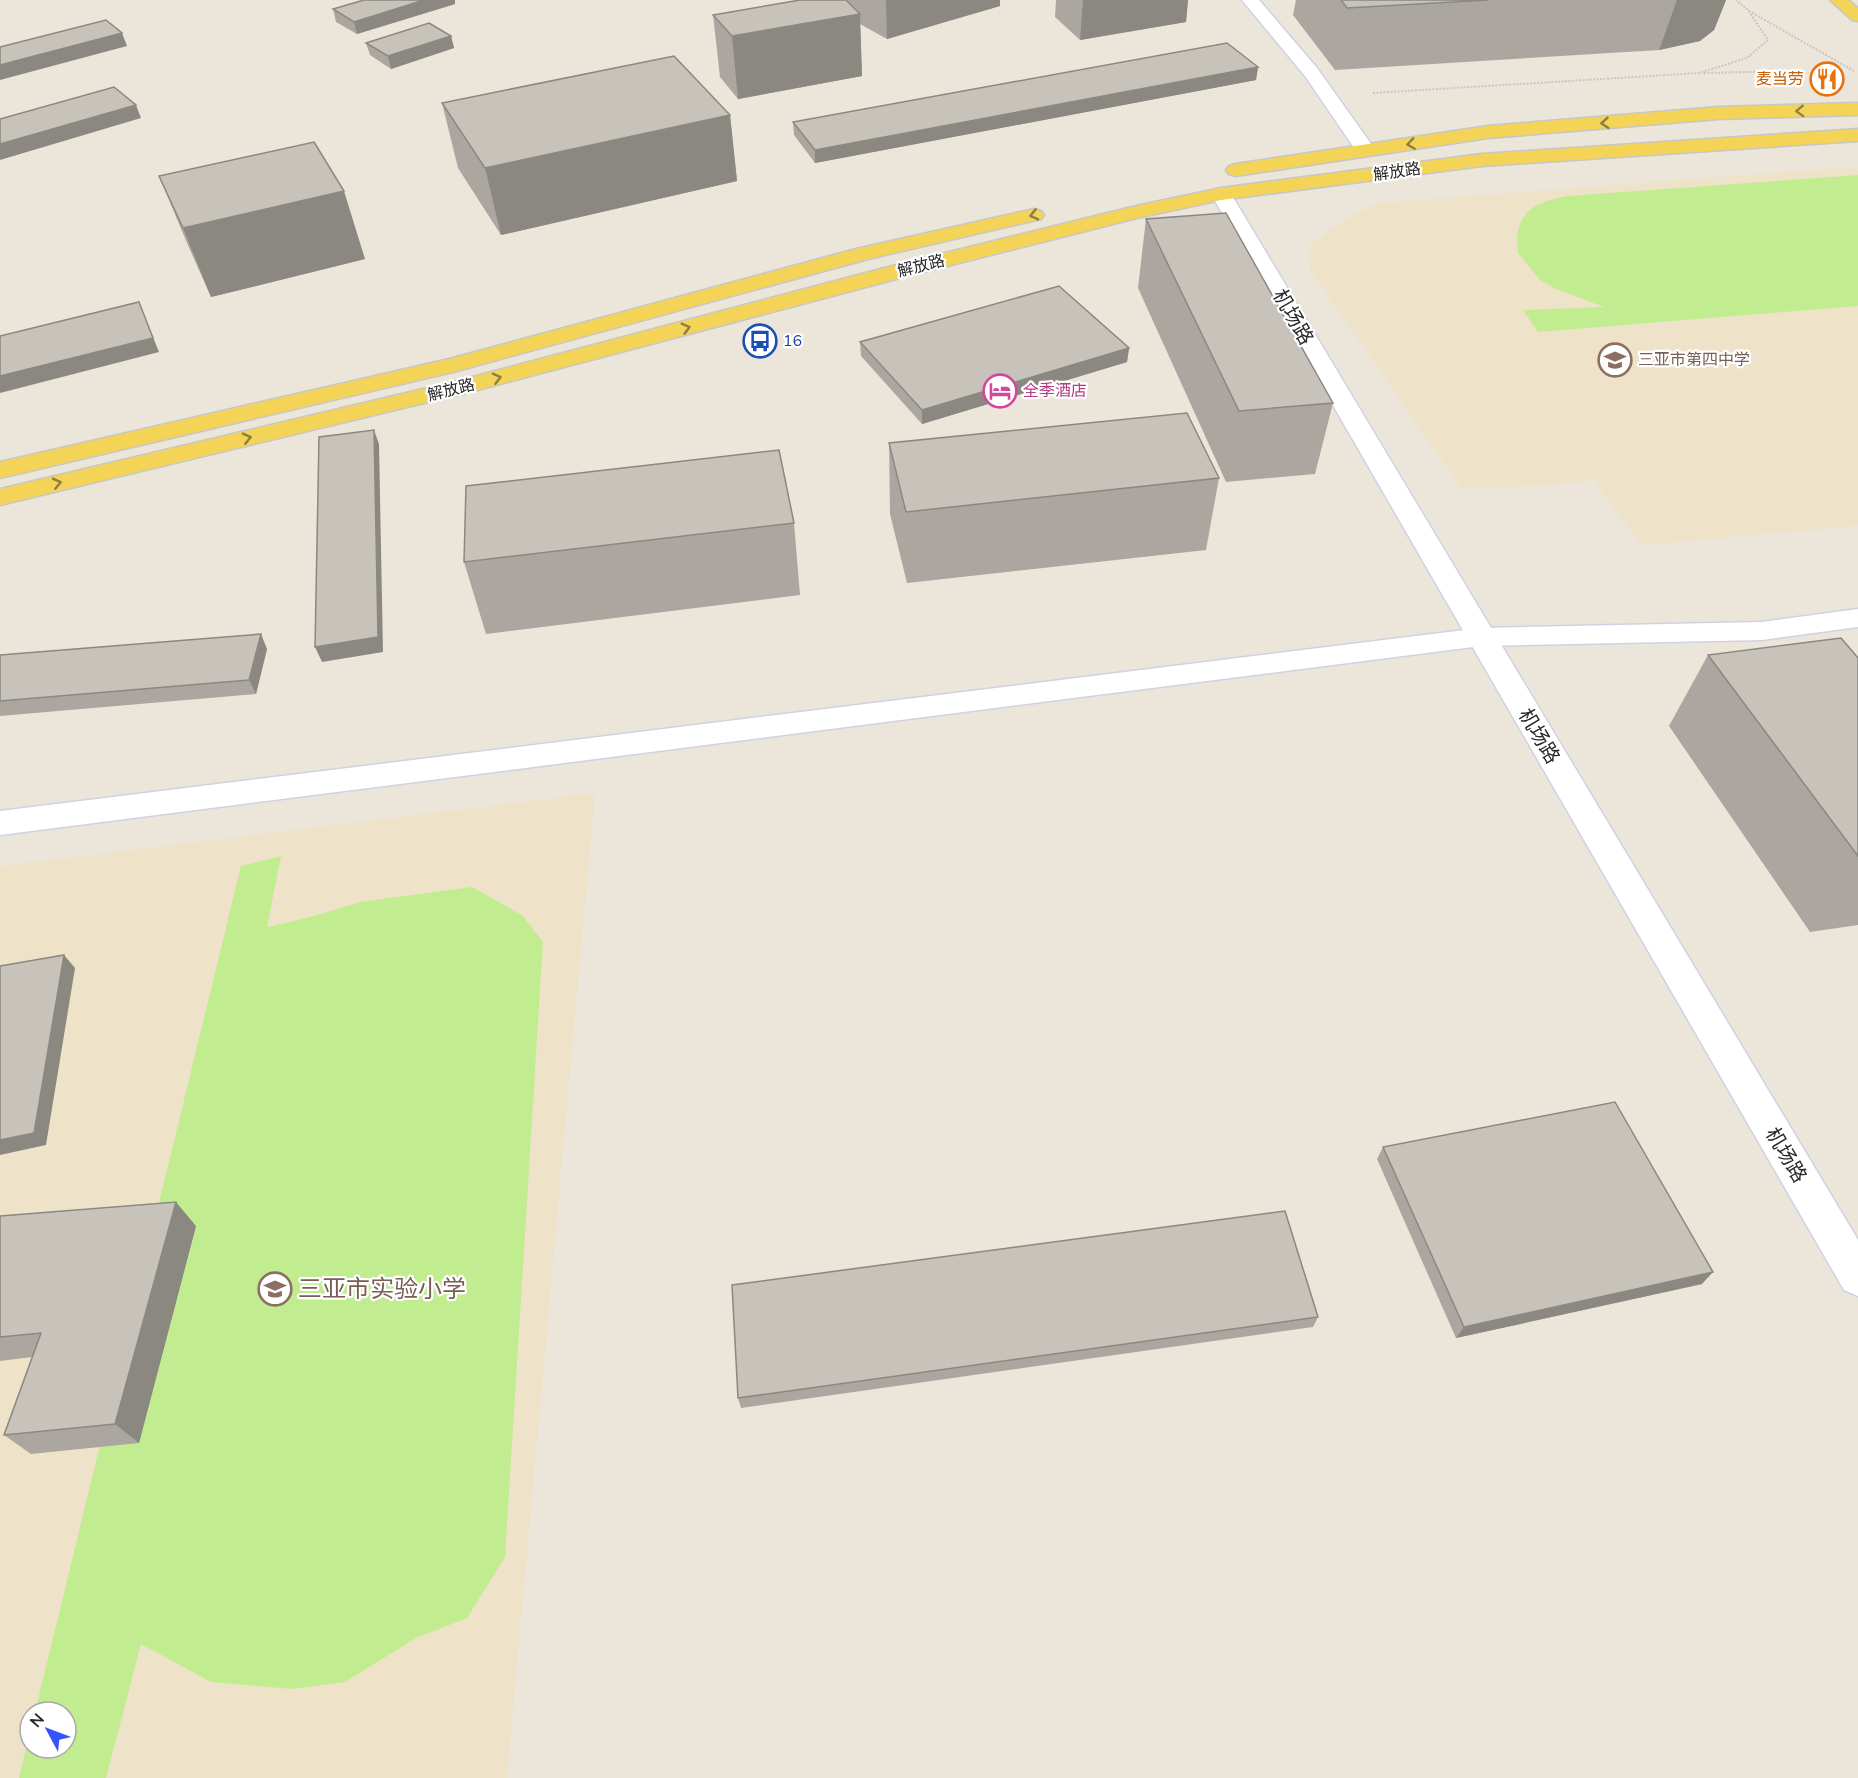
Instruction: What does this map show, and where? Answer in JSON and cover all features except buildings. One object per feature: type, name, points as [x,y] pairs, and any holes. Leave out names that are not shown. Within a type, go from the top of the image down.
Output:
[{"type":"main road","points":[[1838,0],[1858,16]]},
{"type":"main road","name":"解放路","points":[[0,497],[466,386],[896,272],[1136,212],[1221,183],[1366,151],[1488,132],[1719,113],[1858,108]]},
{"type":"main road","name":"解放路","points":[[1221,183],[1622,148],[1858,135]]},
{"type":"main road","points":[[1118,195],[1141,190]]},
{"type":"main road","name":"解放路","points":[[0,470],[453,365],[864,254],[1049,211]]},
{"type":"street","points":[[1251,0],[1328,96],[1366,151]]},
{"type":"street","name":"机场路","points":[[1221,183],[1481,637],[1858,1277]]},
{"type":"street","points":[[0,823],[1481,637],[1762,631],[1858,618]]},
{"type":"path","points":[[1736,0],[1748,10],[1856,72],[1850,77]]},
{"type":"path","points":[[1699,73],[1747,58],[1768,39],[1748,10]]},
{"type":"path","points":[[1328,96],[1699,73],[1794,71]]},
{"type":"shaded area","name":"三亚市第四中学","points":[[1858,168],[1858,526],[1641,545],[1593,480],[1546,486],[1461,488],[1310,270],[1308,249],[1329,229],[1376,203]]},
{"type":"shaded area","name":"三亚市实验小学","points":[[595,793],[507,1778],[0,1778],[0,866]]},
{"type":"green space","points":[[1858,175],[1858,306],[1538,332],[1523,310],[1604,307],[1556,289],[1540,280],[1518,253],[1517,239],[1522,219],[1535,206],[1568,196]]},
{"type":"green space","points":[[281,856],[267,927],[360,902],[472,887],[522,915],[543,942],[505,1557],[467,1618],[416,1638],[345,1682],[292,1689],[211,1682],[141,1644],[106,1778],[19,1778],[23,1760],[78,1760],[78,1700],[38,1700],[241,866]]},
{"type":"place","name":"麦当劳","points":[[1827,79]]},
{"type":"place","name":"16","points":[[760,341]]},
{"type":"place","name":"三亚市第四中学","points":[[1615,360]]},
{"type":"place","name":"全季酒店","points":[[1000,391]]},
{"type":"place","name":"三亚市实验小学","points":[[275,1289]]}]
